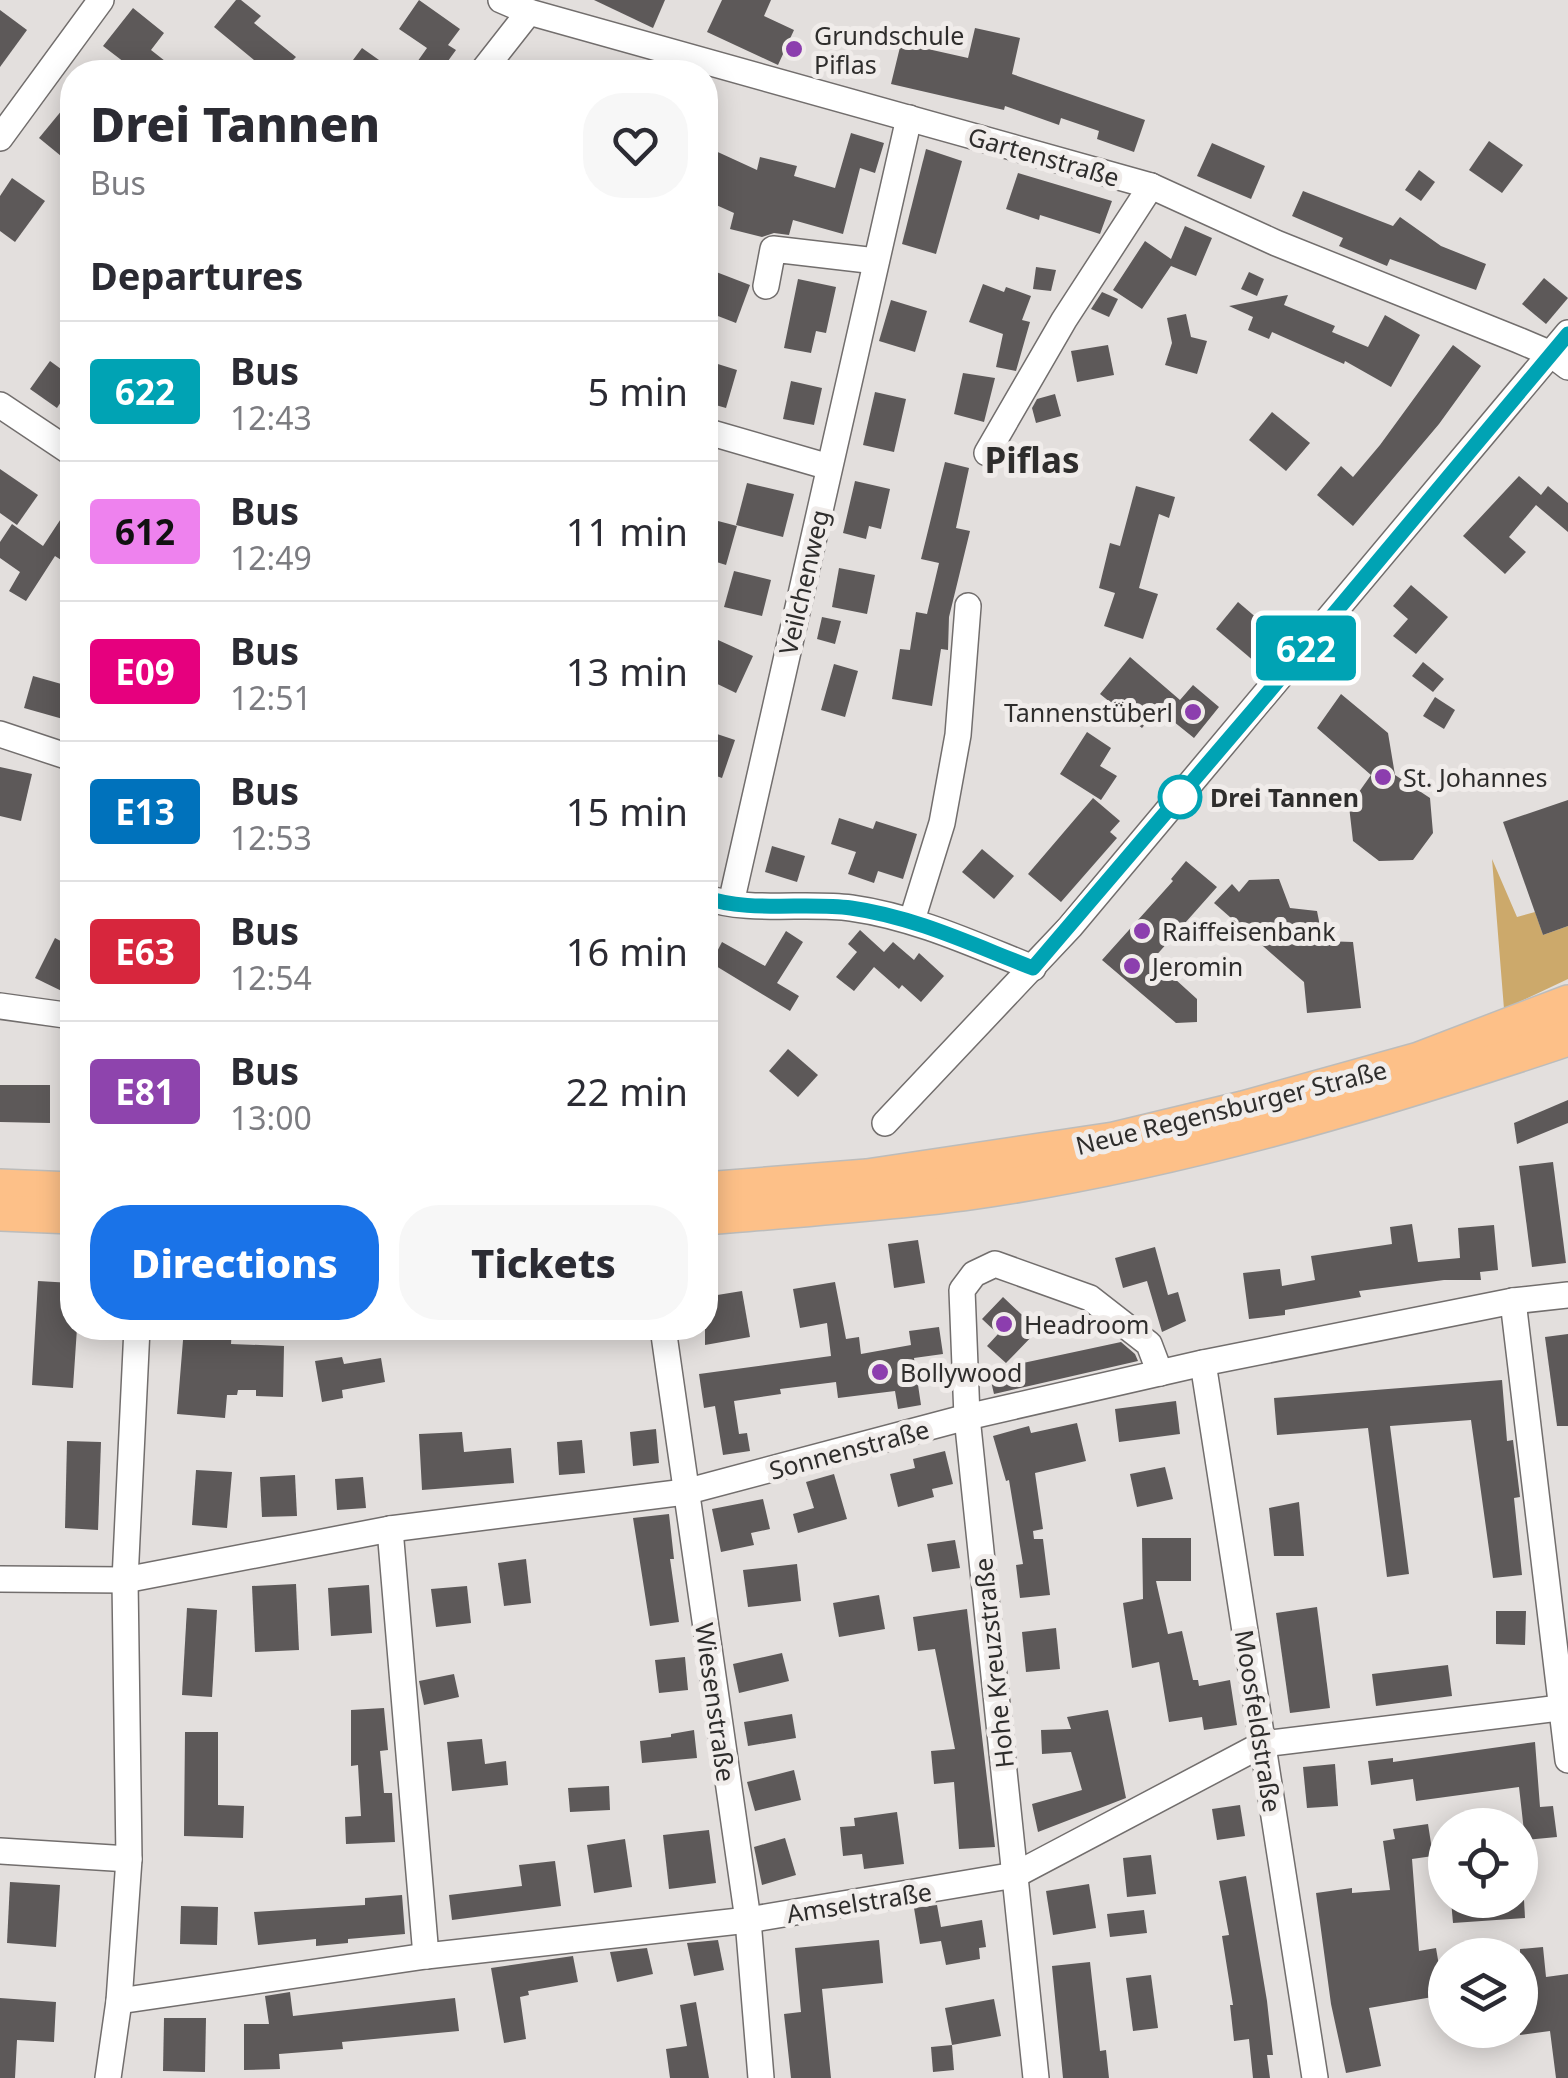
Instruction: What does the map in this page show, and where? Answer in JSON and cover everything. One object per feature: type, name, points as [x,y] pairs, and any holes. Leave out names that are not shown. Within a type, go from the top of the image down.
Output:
[{"type":"highway","name":"Neue Regensburger Straße","points":[[718,1189],[867,1177],[1114,1140],[1419,1060],[1568,1003]]},
{"type":"highway","name":"Neue Regensburger Straße","points":[[718,1215],[964,1192],[1116,1165],[1204,1146],[1426,1086],[1568,1038]]},
{"type":"highway","points":[[0,1187],[60,1190]]},
{"type":"highway","points":[[0,1213],[60,1216]]},
{"type":"street","points":[[0,138],[101,0]]},
{"type":"street","name":"Gartenstraße","points":[[501,0],[529,12],[701,60]]},
{"type":"street","points":[[491,60],[529,12]]},
{"type":"street","name":"Gartenstraße","points":[[718,65],[1151,186],[1276,243],[1560,360]]},
{"type":"street","name":"Veilchenweg","points":[[731,902],[909,118]]},
{"type":"street","points":[[987,453],[1064,320],[1151,186]]},
{"type":"street","points":[[766,286],[772,249],[876,261]]},
{"type":"street","points":[[885,1123],[1033,968],[1560,360],[1568,334]]},
{"type":"street","points":[[0,405],[60,446]]},
{"type":"street","points":[[718,435],[829,467]]},
{"type":"street","points":[[912,920],[942,823],[958,734],[968,606]]},
{"type":"street","points":[[0,734],[60,754]]},
{"type":"street","points":[[718,900],[848,908],[912,920],[1033,968]]},
{"type":"street","points":[[0,1006],[60,1014]]},
{"type":"street","name":"Hohe Kreuzstraße","points":[[1036,2078],[967,1417],[962,1290],[974,1274],[995,1264],[1090,1298],[1149,1344],[1160,1373]]},
{"type":"street","name":"Sonnenstraße","points":[[0,1579],[126,1580],[390,1529],[685,1492],[967,1417],[1160,1373],[1513,1301],[1568,1295]]},
{"type":"street","points":[[1513,1301],[1568,1760]]},
{"type":"street","points":[[108,2078],[119,2001],[129,1859],[126,1580],[136,1340]]},
{"type":"street","name":"Wiesenstraße","points":[[665,1340],[748,1920],[760,2078]]},
{"type":"street","name":"Moosfeldstraße","points":[[1203,1364],[1315,2078]]},
{"type":"street","points":[[390,1529],[426,1956]]},
{"type":"street","name":"Amselstraße","points":[[119,2001],[426,1956],[748,1920],[1015,1876],[1263,1744],[1564,1707]]},
{"type":"street","points":[[0,1852],[129,1859]]},
{"type":"shaded area","points":[[1492,859],[1517,917],[1535,912],[1543,935],[1568,926],[1568,979],[1504,1009]]},
{"type":"building","points":[[236,0],[241,0],[261,16],[254,23],[296,57],[254,60],[214,27]]},
{"type":"building","points":[[419,0],[460,29],[448,45],[456,50],[449,60],[418,60],[427,48],[399,29]]},
{"type":"building","points":[[594,0],[665,0],[653,28]]},
{"type":"building","points":[[722,0],[771,0],[764,16],[794,30],[778,65],[707,32]]},
{"type":"building","points":[[133,8],[164,33],[151,50],[164,60],[121,60],[103,46]]},
{"type":"building","points":[[0,10],[27,30],[0,67]]},
{"type":"building","points":[[975,28],[1020,38],[1012,74],[1145,120],[1134,152],[1097,139],[1099,131],[1061,118],[1059,125],[1005,106],[1004,110],[891,84],[901,43],[968,58]]},
{"type":"building","points":[[362,48],[379,60],[353,60]]},
{"type":"building","points":[[60,113],[60,155],[39,138]]},
{"type":"building","points":[[851,133],[884,143],[875,173],[860,168],[843,234],[793,220],[789,235],[774,233],[762,237],[730,229],[734,213],[718,206],[718,152],[757,170],[760,157],[797,166],[794,176],[835,188]]},
{"type":"building","points":[[1489,141],[1523,165],[1502,193],[1469,170]]},
{"type":"building","points":[[1212,143],[1265,166],[1251,199],[1197,176]]},
{"type":"building","points":[[926,149],[962,161],[936,254],[902,244]]},
{"type":"building","points":[[1419,170],[1435,182],[1421,201],[1405,190]]},
{"type":"building","points":[[1018,173],[1112,201],[1100,234],[1006,209]]},
{"type":"building","points":[[12,178],[45,201],[15,242],[0,231],[0,196]]},
{"type":"building","points":[[1303,191],[1393,226],[1400,217],[1441,246],[1486,264],[1476,290],[1390,259],[1387,266],[1339,246],[1343,238],[1292,216]]},
{"type":"building","points":[[1185,226],[1212,238],[1196,276],[1171,266],[1142,309],[1113,290],[1145,241],[1171,259]]},
{"type":"building","points":[[1036,267],[1056,270],[1051,291],[1033,289]]},
{"type":"building","points":[[1249,272],[1264,279],[1257,296],[1241,289]]},
{"type":"building","points":[[718,273],[750,285],[736,323],[718,316]]},
{"type":"building","points":[[1544,278],[1568,298],[1546,324],[1522,304]]},
{"type":"building","points":[[798,279],[836,287],[826,333],[816,331],[811,353],[784,348]]},
{"type":"building","points":[[983,284],[1031,296],[1022,320],[1030,322],[1016,371],[996,367],[1003,334],[969,322]]},
{"type":"building","points":[[1102,292],[1118,299],[1109,317],[1091,309]]},
{"type":"building","points":[[1288,295],[1284,305],[1335,326],[1332,332],[1368,347],[1385,315],[1420,335],[1391,387],[1345,361],[1344,364],[1272,332],[1269,339],[1248,330],[1253,317],[1229,306]]},
{"type":"building","points":[[891,300],[927,311],[915,352],[879,341]]},
{"type":"building","points":[[1186,314],[1191,337],[1207,341],[1197,374],[1165,365],[1172,343],[1167,318]]},
{"type":"building","points":[[1108,345],[1114,375],[1077,382],[1071,351]]},
{"type":"building","points":[[1453,345],[1481,366],[1439,424],[1353,526],[1317,495],[1341,466],[1353,477]]},
{"type":"building","points":[[50,361],[60,368],[57,408],[30,389]]},
{"type":"building","points":[[718,364],[737,370],[726,408],[718,406]]},
{"type":"building","points":[[963,373],[995,378],[984,422],[954,414]]},
{"type":"building","points":[[791,381],[822,388],[814,425],[783,419]]},
{"type":"building","points":[[875,392],[906,399],[894,452],[863,445]]},
{"type":"building","points":[[1055,394],[1061,416],[1036,423],[1032,408],[1037,399]]},
{"type":"building","points":[[1272,412],[1310,443],[1286,471],[1249,440]]},
{"type":"building","points":[[945,462],[969,468],[956,528],[970,531],[949,617],[948,650],[941,649],[932,706],[892,699],[900,649],[910,650],[916,612],[927,614],[939,563],[921,559]]},
{"type":"building","points":[[0,469],[38,495],[17,525],[0,513]]},
{"type":"building","points":[[1519,476],[1541,495],[1548,486],[1568,503],[1568,532],[1536,505],[1509,537],[1526,552],[1505,574],[1463,536]]},
{"type":"building","points":[[855,481],[890,489],[881,529],[869,526],[866,539],[843,533]]},
{"type":"building","points":[[747,483],[794,494],[783,537],[736,525]]},
{"type":"building","points":[[1136,486],[1175,497],[1169,518],[1159,514],[1139,588],[1158,594],[1143,639],[1104,626],[1115,593],[1099,588],[1110,543],[1120,546]]},
{"type":"building","points":[[60,520],[60,559],[55,556],[26,601],[9,591],[20,572],[0,558],[0,542],[12,524],[43,546]]},
{"type":"building","points":[[718,521],[737,526],[726,565],[718,562]]},
{"type":"building","points":[[839,568],[875,575],[867,614],[832,607]]},
{"type":"building","points":[[734,571],[771,580],[762,616],[724,607]]},
{"type":"building","points":[[1411,585],[1448,617],[1416,654],[1393,636],[1408,619],[1393,606]]},
{"type":"building","points":[[1238,602],[1278,636],[1255,662],[1216,629]]},
{"type":"building","points":[[822,617],[841,621],[835,644],[817,639]]},
{"type":"building","points":[[718,640],[753,656],[736,693],[718,684]]},
{"type":"building","points":[[1130,657],[1180,700],[1193,685],[1219,707],[1194,738],[1158,709],[1142,728],[1100,694]]},
{"type":"building","points":[[1423,662],[1444,679],[1433,692],[1412,676]]},
{"type":"building","points":[[834,664],[858,671],[845,717],[821,710]]},
{"type":"building","points":[[33,676],[60,684],[60,718],[24,708]]},
{"type":"building","name":"St. Johannes","points":[[1341,694],[1388,733],[1395,775],[1430,798],[1433,833],[1413,860],[1379,861],[1353,841],[1349,806],[1371,775],[1317,728]]},
{"type":"building","points":[[1435,697],[1455,710],[1444,729],[1423,716]]},
{"type":"building","points":[[1087,732],[1111,748],[1100,766],[1117,776],[1101,800],[1060,774]]},
{"type":"building","points":[[718,734],[735,740],[722,778],[718,777]]},
{"type":"building","points":[[0,767],[32,774],[21,821],[0,816]]},
{"type":"building","points":[[1093,798],[1120,821],[1110,832],[1117,838],[1061,902],[1028,874]]},
{"type":"building","points":[[1568,800],[1568,926],[1543,935],[1503,822]]},
{"type":"building","points":[[839,818],[873,829],[876,821],[917,834],[903,879],[878,871],[874,883],[848,874],[856,852],[831,844]]},
{"type":"building","points":[[772,846],[805,856],[797,882],[765,872]]},
{"type":"building","points":[[982,849],[1014,876],[994,899],[962,872]]},
{"type":"building","points":[[1186,861],[1217,887],[1153,959],[1197,999],[1197,1022],[1176,1023],[1102,960],[1173,881]]},
{"type":"building","points":[[1279,879],[1290,908],[1317,911],[1323,941],[1353,942],[1361,1008],[1307,1013],[1304,982],[1214,903],[1232,884],[1239,892],[1249,880]]},
{"type":"building","points":[[860,930],[884,952],[893,942],[914,960],[919,953],[944,976],[921,1002],[874,967],[854,991],[836,977],[857,952],[848,944]]},
{"type":"building","points":[[786,931],[803,942],[777,983],[799,996],[790,1011],[718,967],[718,950],[722,942],[765,966]]},
{"type":"building","points":[[55,938],[60,941],[60,990],[35,978]]},
{"type":"building","points":[[788,1049],[818,1075],[798,1097],[769,1071]]},
{"type":"building","points":[[0,1085],[50,1085],[50,1123],[0,1122]]},
{"type":"building","points":[[1568,1100],[1568,1123],[1517,1144],[1514,1123]]},
{"type":"building","points":[[1553,1162],[1566,1263],[1532,1267],[1519,1166]]},
{"type":"building","points":[[1412,1224],[1418,1262],[1460,1258],[1458,1228],[1494,1225],[1498,1270],[1480,1272],[1481,1280],[1444,1280],[1359,1291],[1361,1297],[1285,1310],[1285,1315],[1249,1319],[1243,1273],[1280,1269],[1282,1286],[1315,1280],[1311,1256],[1392,1244],[1390,1227]]},
{"type":"building","points":[[918,1240],[925,1283],[894,1288],[888,1244]]},
{"type":"building","points":[[1155,1247],[1168,1295],[1178,1292],[1186,1321],[1162,1332],[1147,1281],[1123,1288],[1115,1258]]},
{"type":"building","points":[[38,1281],[60,1282],[60,1340],[76,1340],[73,1388],[32,1385]]},
{"type":"building","points":[[835,1282],[846,1339],[859,1337],[861,1354],[911,1345],[909,1331],[939,1327],[943,1354],[914,1358],[921,1405],[898,1409],[895,1391],[838,1398],[836,1382],[780,1389],[781,1394],[734,1401],[739,1434],[747,1433],[750,1451],[723,1455],[715,1406],[704,1408],[699,1374],[831,1356],[827,1323],[800,1328],[793,1289]]},
{"type":"building","points":[[742,1291],[750,1337],[705,1345],[705,1340],[718,1340],[718,1295]]},
{"type":"building","points":[[1003,1297],[1038,1330],[1006,1363],[987,1346],[998,1334],[982,1319]]},
{"type":"building","points":[[1568,1334],[1568,1426],[1557,1426],[1545,1337]]},
{"type":"building","points":[[183,1340],[284,1346],[283,1397],[256,1396],[256,1390],[238,1390],[237,1395],[227,1395],[225,1418],[177,1414]]},
{"type":"building","points":[[1121,1342],[1138,1361],[994,1394],[990,1377],[1014,1371],[1009,1366]]},
{"type":"building","points":[[342,1357],[344,1364],[381,1358],[385,1382],[342,1390],[343,1398],[322,1402],[315,1361]]},
{"type":"building","points":[[1502,1380],[1507,1441],[1513,1440],[1520,1497],[1514,1498],[1522,1575],[1493,1578],[1471,1420],[1390,1426],[1409,1574],[1387,1577],[1368,1428],[1277,1435],[1274,1398]]},
{"type":"building","points":[[1176,1401],[1180,1434],[1119,1442],[1115,1409]]},
{"type":"building","points":[[1077,1423],[1086,1461],[1035,1473],[1043,1529],[1033,1531],[1034,1539],[1043,1539],[1050,1595],[1020,1598],[1016,1565],[1023,1564],[1009,1480],[1006,1481],[993,1436],[1029,1426],[1031,1433]]},
{"type":"building","points":[[656,1429],[659,1463],[633,1466],[630,1432]]},
{"type":"building","points":[[462,1432],[464,1452],[511,1448],[514,1483],[422,1490],[419,1434]]},
{"type":"building","points":[[582,1440],[585,1473],[559,1475],[557,1442]]},
{"type":"building","points":[[67,1441],[101,1442],[98,1530],[65,1528]]},
{"type":"building","points":[[945,1451],[953,1484],[932,1489],[934,1497],[898,1507],[890,1474],[915,1468],[913,1459]]},
{"type":"building","points":[[1165,1467],[1173,1499],[1137,1507],[1130,1474]]},
{"type":"building","points":[[196,1470],[232,1472],[227,1528],[192,1525]]},
{"type":"building","points":[[834,1474],[847,1519],[798,1533],[793,1514],[814,1508],[806,1482]]},
{"type":"building","points":[[295,1475],[297,1516],[262,1517],[260,1477]]},
{"type":"building","points":[[363,1477],[366,1508],[337,1510],[335,1479]]},
{"type":"building","points":[[763,1499],[770,1529],[751,1533],[754,1545],[721,1552],[712,1509]]},
{"type":"building","points":[[1299,1502],[1304,1556],[1274,1556],[1269,1508]]},
{"type":"building","points":[[669,1514],[674,1559],[670,1559],[679,1622],[650,1626],[633,1518]]},
{"type":"building","points":[[1142,1538],[1191,1538],[1191,1581],[1156,1581],[1168,1634],[1182,1631],[1193,1680],[1198,1680],[1199,1686],[1230,1680],[1237,1725],[1204,1730],[1202,1717],[1169,1722],[1159,1662],[1132,1668],[1123,1603],[1143,1599]]},
{"type":"building","points":[[955,1540],[960,1568],[932,1572],[927,1544]]},
{"type":"building","points":[[526,1559],[531,1603],[504,1606],[498,1563]]},
{"type":"building","points":[[797,1564],[801,1601],[748,1607],[743,1570]]},
{"type":"building","points":[[296,1584],[299,1650],[255,1652],[252,1586]]},
{"type":"building","points":[[369,1585],[372,1633],[331,1636],[328,1588]]},
{"type":"building","points":[[467,1586],[471,1623],[436,1627],[431,1589]]},
{"type":"building","points":[[879,1595],[885,1629],[839,1637],[833,1603]]},
{"type":"building","points":[[1317,1607],[1330,1708],[1290,1713],[1276,1613]]},
{"type":"building","points":[[187,1608],[217,1610],[212,1697],[182,1695]]},
{"type":"building","points":[[967,1609],[995,1847],[959,1849],[954,1782],[934,1784],[931,1751],[955,1749],[935,1649],[918,1651],[913,1617]]},
{"type":"building","points":[[1496,1611],[1526,1611],[1525,1645],[1496,1644]]},
{"type":"building","points":[[1056,1628],[1060,1669],[1026,1672],[1022,1632]]},
{"type":"building","points":[[782,1653],[789,1681],[739,1693],[733,1664]]},
{"type":"building","points":[[685,1657],[688,1690],[659,1693],[655,1660]]},
{"type":"building","points":[[1448,1665],[1452,1696],[1376,1706],[1372,1674]]},
{"type":"building","points":[[454,1674],[459,1697],[424,1705],[419,1681]]},
{"type":"building","points":[[384,1708],[388,1750],[380,1751],[384,1793],[392,1793],[395,1842],[346,1844],[345,1817],[361,1816],[358,1765],[351,1766],[351,1710]]},
{"type":"building","points":[[1108,1710],[1126,1798],[1038,1832],[1032,1804],[1082,1790],[1071,1752],[1042,1754],[1041,1730],[1071,1729],[1067,1717]]},
{"type":"building","points":[[792,1714],[796,1738],[748,1746],[744,1722]]},
{"type":"building","points":[[694,1730],[697,1758],[642,1763],[640,1741]]},
{"type":"building","points":[[185,1732],[218,1732],[218,1805],[244,1806],[243,1838],[184,1836]]},
{"type":"building","points":[[482,1739],[485,1764],[506,1761],[508,1785],[452,1791],[447,1742]]},
{"type":"building","points":[[1535,1742],[1540,1807],[1553,1806],[1557,1837],[1538,1839],[1538,1808],[1521,1808],[1519,1787],[1416,1801],[1413,1779],[1371,1785],[1368,1761],[1393,1758],[1393,1762]]},
{"type":"building","points":[[1335,1764],[1338,1806],[1307,1808],[1303,1767]]},
{"type":"building","points":[[794,1770],[801,1800],[755,1811],[747,1782]]},
{"type":"building","points":[[609,1786],[610,1810],[570,1812],[568,1788]]},
{"type":"building","points":[[1240,1805],[1245,1836],[1217,1840],[1212,1809]]},
{"type":"building","points":[[897,1812],[904,1864],[864,1869],[862,1854],[843,1856],[840,1827],[855,1826],[854,1818]]},
{"type":"building","points":[[1428,1824],[1428,1857],[1412,1859],[1419,1951],[1428,1949],[1428,1998],[1369,2008],[1381,2066],[1346,2073],[1331,2004],[1316,1893],[1352,1888],[1352,1893],[1390,1890],[1383,1841],[1395,1839],[1393,1829]]},
{"type":"building","points":[[709,1830],[716,1883],[669,1889],[663,1835]]},
{"type":"building","points":[[785,1838],[796,1875],[762,1885],[754,1847]]},
{"type":"building","points":[[625,1839],[632,1887],[594,1893],[587,1845]]},
{"type":"building","points":[[1151,1855],[1156,1894],[1127,1897],[1123,1858]]},
{"type":"building","points":[[555,1861],[561,1906],[452,1920],[449,1895],[522,1886],[519,1865]]},
{"type":"building","points":[[1246,1876],[1267,2001],[1273,2055],[1267,2055],[1270,2078],[1253,2078],[1249,2039],[1234,2041],[1233,2005],[1222,1936],[1229,1935],[1219,1881]]},
{"type":"building","points":[[10,1882],[60,1885],[56,1947],[7,1943]]},
{"type":"building","points":[[1089,1884],[1096,1928],[1053,1935],[1046,1891]]},
{"type":"building","points":[[402,1895],[405,1934],[316,1946],[316,1939],[258,1945],[254,1912],[365,1905],[365,1898]]},
{"type":"building","points":[[937,1905],[941,1927],[982,1920],[986,1947],[979,1948],[980,1959],[946,1965],[941,1941],[920,1944],[914,1908]]},
{"type":"building","points":[[181,1906],[218,1907],[217,1945],[180,1944]]},
{"type":"building","points":[[1144,1910],[1147,1933],[1110,1937],[1107,1914]]},
{"type":"building","points":[[1453,1918],[1525,1918],[1453,1923]]},
{"type":"building","points":[[718,1940],[724,1970],[694,1976],[687,1943]]},
{"type":"building","points":[[879,1940],[883,1983],[822,1989],[831,2078],[791,2078],[784,2014],[801,2012],[795,1948]]},
{"type":"building","points":[[1538,1947],[1543,1947],[1546,1977],[1568,1974],[1568,2078],[1556,2078],[1550,2031],[1538,2033]]},
{"type":"building","points":[[647,1948],[653,1974],[617,1982],[610,1952]]},
{"type":"building","points":[[573,1956],[578,1982],[528,1991],[529,1995],[520,1997],[526,2039],[504,2043],[491,1968]]},
{"type":"building","points":[[1090,1962],[1100,2051],[1106,2050],[1109,2078],[1063,2078],[1052,1966]]},
{"type":"building","points":[[1151,1975],[1158,2028],[1133,2031],[1126,1978]]},
{"type":"building","points":[[290,1992],[293,2016],[455,1998],[459,2031],[342,2042],[343,2049],[279,2054],[280,2069],[244,2070],[244,2024],[269,2024],[265,1996]]},
{"type":"building","points":[[0,1998],[56,2002],[54,2042],[17,2040],[15,2078],[0,2078]]},
{"type":"building","points":[[994,1999],[1001,2036],[952,2045],[945,2008]]},
{"type":"building","points":[[696,2002],[709,2078],[670,2078],[666,2049],[687,2046],[680,2005]]},
{"type":"building","points":[[164,2018],[206,2018],[205,2072],[163,2071]]},
{"type":"building","points":[[952,2045],[954,2070],[933,2072],[931,2047]]},
{"type":"bus line","name":"622","points":[[718,901],[848,908],[912,920],[1033,968],[1568,334]]},
{"type":"place","name":"Grundschule Piflas","points":[[794,49]]},
{"type":"place","name":"Tannenstüberl","points":[[1193,712]]},
{"type":"place","name":"St. Johannes","points":[[1383,777]]},
{"type":"place","name":"Drei Tannen","points":[[1180,797]]},
{"type":"place","name":"Raiffeisenbank","points":[[1142,931]]},
{"type":"place","name":"Jeromin","points":[[1132,966]]},
{"type":"place","name":"Headroom","points":[[1004,1324]]},
{"type":"place","name":"Bollywood","points":[[880,1372]]},
{"type":"district","name":"Piflas","points":[[1032,459]]}]
